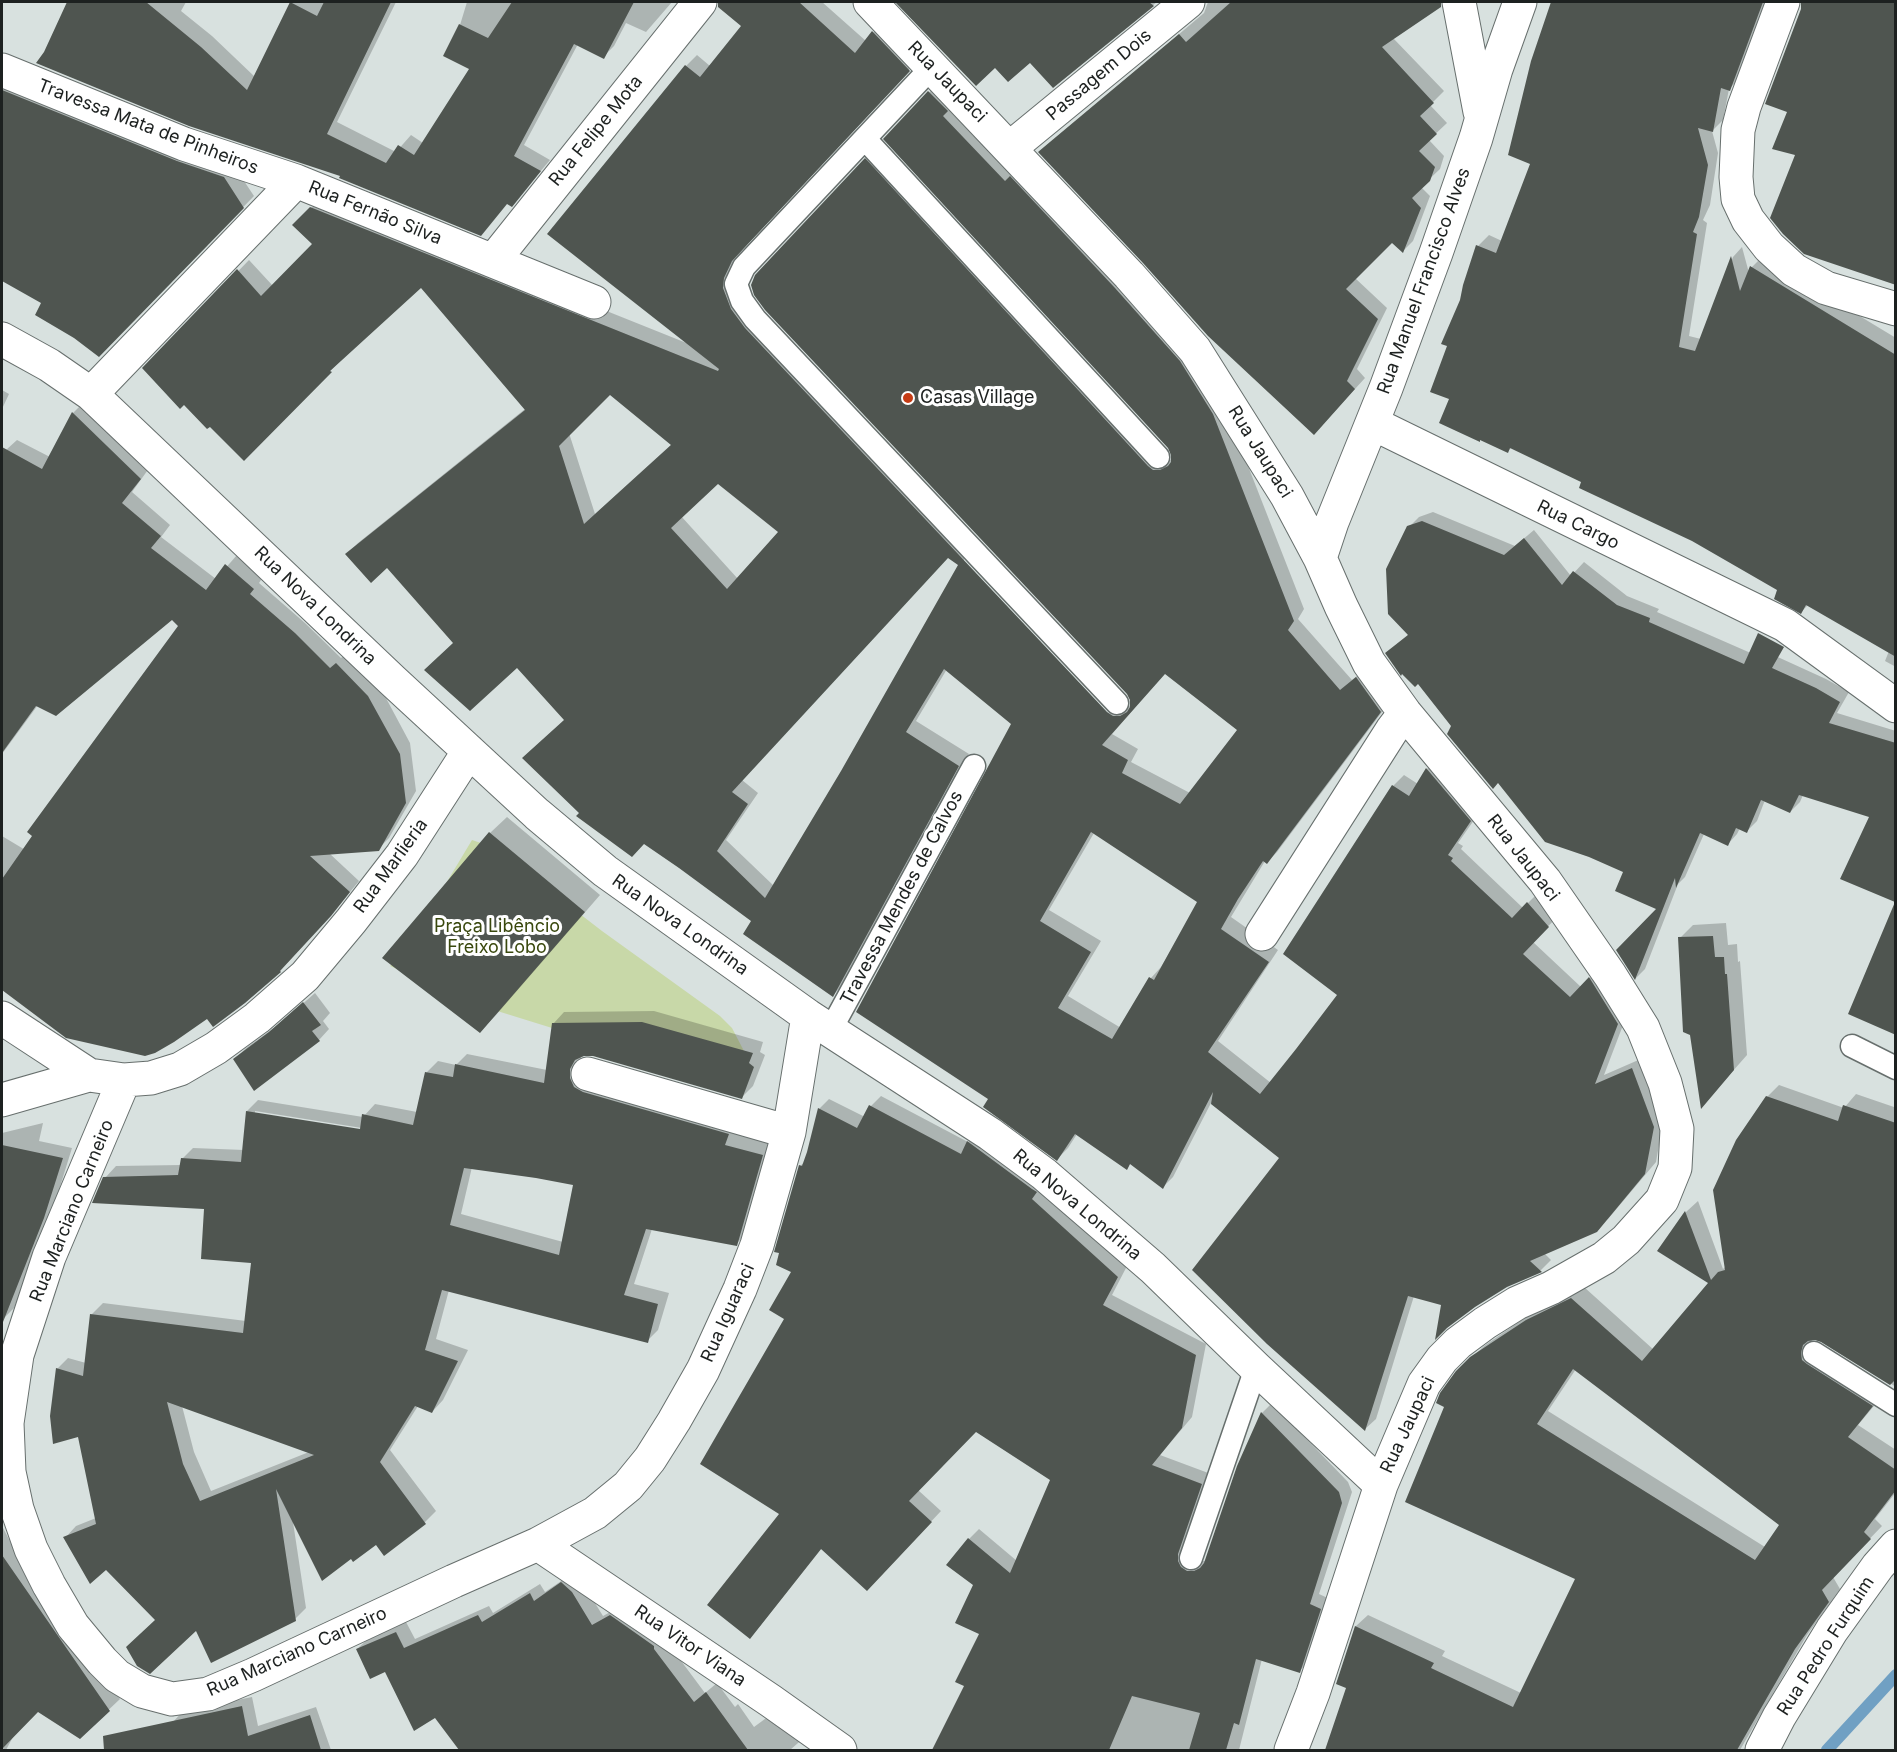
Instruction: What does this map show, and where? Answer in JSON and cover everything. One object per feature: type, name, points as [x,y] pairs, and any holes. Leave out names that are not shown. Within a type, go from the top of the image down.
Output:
[{"type":"street","name":"Rua Felipe Mota","points":[[493,261],[700,2]]},
{"type":"street","name":"Rua Jaupaci","points":[[870,2],[1010,148],[1135,269],[1195,350],[1287,496],[1320,558],[1370,663],[1405,713],[1545,882],[1610,975],[1643,1028],[1665,1083],[1677,1129],[1676,1168],[1662,1200],[1626,1240],[1604,1258],[1551,1288],[1517,1303],[1485,1323],[1458,1343],[1442,1359],[1424,1384],[1381,1485],[1292,1750]]},
{"type":"street","name":"Passagem Dois","points":[[1010,148],[1188,2]]},
{"type":"street","points":[[1460,2],[1481,120]]},
{"type":"street","name":"Rua Manuel Francisco Alves","points":[[1320,558],[1436,253],[1520,2]]},
{"type":"street","points":[[1783,2],[1744,107],[1738,130],[1736,177],[1738,199],[1747,218],[1769,247],[1794,270],[1826,288],[1896,309]]},
{"type":"street","name":"Travessa Mata de Pinheiros","points":[[2,70],[184,144],[296,181]]},
{"type":"street","name":"Rua Fernão Silva","points":[[91,394],[296,181],[594,302]]},
{"type":"street","name":"Rua Nova Londrina","points":[[2,339],[49,365],[91,394],[469,751],[537,814],[605,871],[819,1024],[990,1134],[1044,1173],[1153,1268],[1381,1485]]},
{"type":"street","name":"Rua Cargo","points":[[1372,423],[1785,625],[1896,706]]},
{"type":"street","points":[[1262,934],[1405,713]]},
{"type":"street","name":"Rua Marlieria","points":[[124,1080],[151,1078],[180,1069],[216,1048],[257,1018],[305,976],[402,855],[469,751]]},
{"type":"street","points":[[2,1018],[89,1075]]},
{"type":"street","name":"Rua Iguaraci","points":[[538,1544],[595,1513],[628,1486],[650,1459],[675,1421],[703,1370],[740,1289],[757,1245],[819,1024]]},
{"type":"street","points":[[588,1074],[789,1132]]},
{"type":"street","points":[[2,1100],[89,1075],[124,1080]]},
{"type":"street","name":"Rua Marciano Carneiro","points":[[124,1080],[50,1257],[17,1355],[7,1423],[9,1513],[74,1626],[102,1661],[117,1676],[142,1691],[172,1699],[208,1694],[254,1676],[453,1581],[538,1544]]},
{"type":"street","name":"Rua Vitor Viana","points":[[538,1544],[840,1750]]},
{"type":"street","name":"Rua Pedro Furquim","points":[[1762,1750],[1779,1717],[1827,1638],[1878,1566],[1896,1546]]},
{"type":"lane","points":[[933,67],[744,267],[736,284],[742,301],[755,319],[1117,703]]},
{"type":"lane","points":[[865,139],[1158,457]]},
{"type":"lane","name":"Travessa Mendes de Calvos","points":[[819,1024],[974,766]]},
{"type":"lane","points":[[1852,1046],[1896,1068]]},
{"type":"lane","points":[[1814,1353],[1896,1405]]},
{"type":"lane","points":[[1191,1558],[1256,1368]]},
{"type":"green space","name":"Praça Libêncio Freixo Lobo","points":[[472,840],[493,847],[602,931],[720,1016],[732,1028],[744,1051],[742,1087],[478,1005],[390,966],[400,956]]},
{"type":"building","points":[[67,2],[146,2],[201,47],[247,90],[290,2],[317,16],[324,2],[391,2],[327,134],[386,163],[398,145],[414,155],[469,69],[443,56],[459,24],[488,38],[512,2],[634,2],[604,59],[574,44],[514,156],[541,171],[512,207],[507,204],[481,236],[339,178],[340,176],[189,126],[36,63],[44,52]]},
{"type":"building","points":[[718,2],[799,2],[855,53],[872,31],[910,71],[732,261],[724,278],[723,288],[731,309],[745,328],[1107,712],[1113,716],[1120,716],[1127,712],[1130,700],[1127,694],[765,310],[754,295],[751,285],[755,275],[865,158],[1148,466],[1153,470],[1160,470],[1168,466],[1171,462],[1171,455],[1168,448],[883,139],[928,91],[948,111],[943,116],[1005,181],[1010,176],[1180,361],[1213,414],[1294,621],[1288,630],[1340,690],[1356,677],[1381,712],[1267,864],[1263,861],[1221,929],[1269,962],[1208,1052],[1260,1094],[1296,1049],[1337,995],[1283,954],[1392,785],[1409,796],[1426,768],[1471,821],[1448,855],[1453,858],[1451,861],[1512,918],[1527,902],[1549,927],[1523,954],[1570,997],[1589,977],[1618,1024],[1595,1084],[1632,1068],[1654,1127],[1645,1174],[1597,1232],[1530,1261],[1542,1272],[1507,1287],[1475,1307],[1435,1340],[1441,1305],[1408,1296],[1365,1431],[1267,1344],[1192,1270],[1279,1158],[1211,1104],[1213,1092],[1163,1189],[1130,1164],[1127,1170],[1075,1134],[1057,1161],[983,1107],[988,1099],[856,1012],[1011,724],[944,669],[906,732],[959,766],[833,997],[743,934],[751,921],[679,868],[644,844],[632,857],[576,816],[579,813],[522,758],[564,720],[517,668],[470,711],[424,670],[453,643],[387,568],[371,583],[345,554],[525,410],[421,288],[330,371],[332,372],[244,461],[210,427],[207,429],[184,405],[180,409],[142,368],[237,269],[261,296],[312,244],[292,225],[310,207],[718,371],[719,369],[547,234],[685,65],[700,77],[741,26],[718,7]],"holes":[[[610,395],[671,445],[584,524],[559,446]],[[718,484],[778,532],[727,589],[671,528]],[[948,558],[958,565],[841,771],[765,898],[717,851],[748,804],[732,792]],[[1165,674],[1237,730],[1180,804],[1122,773],[1128,760],[1102,745]],[[1091,832],[1197,902],[1154,980],[1149,977],[1112,1039],[1058,1008],[1091,952],[1040,921]]]},
{"type":"building","points":[[895,2],[1149,2],[1154,6],[1053,88],[1030,63],[1008,82],[995,68],[976,86]]},
{"type":"building","points":[[1231,2],[1441,2],[1441,7],[1382,47],[1434,103],[1420,116],[1437,134],[1419,151],[1435,167],[1430,181],[1412,198],[1421,208],[1403,253],[1392,243],[1346,289],[1378,319],[1347,381],[1355,389],[1314,435],[1208,336],[1038,152],[1179,34],[1186,42]]},
{"type":"building","points":[[1551,2],[1763,2],[1730,91],[1721,88],[1713,132],[1698,128],[1708,165],[1699,217],[1693,232],[1697,234],[1679,347],[1695,351],[1731,256],[1740,291],[1750,266],[1896,355],[1896,657],[1806,605],[1801,614],[1774,599],[1777,590],[1692,541],[1579,488],[1581,482],[1510,448],[1508,453],[1439,423],[1449,399],[1430,392],[1447,346],[1441,344],[1460,300],[1476,245],[1496,253],[1530,164],[1508,155],[1531,61]]},
{"type":"building","points":[[1801,2],[1896,2],[1896,285],[1804,254],[1770,218],[1795,155],[1772,149],[1787,112],[1765,104],[1801,9]]},
{"type":"building","points":[[2,90],[177,161],[224,177],[244,208],[99,357],[74,338],[35,315],[41,303],[2,281]]},
{"type":"building","points":[[72,412],[141,479],[122,503],[161,536],[151,548],[206,590],[225,564],[254,589],[250,594],[295,633],[330,668],[336,663],[368,696],[400,754],[406,803],[379,851],[310,856],[350,892],[281,972],[213,1027],[207,1019],[174,1042],[145,1056],[66,1038],[2,990],[2,879],[32,836],[27,832],[178,626],[172,620],[56,716],[36,706],[2,753],[2,447],[42,469]]},
{"type":"building","points":[[1422,521],[1504,555],[1524,538],[1562,585],[1573,571],[1617,605],[1650,618],[1649,622],[1744,664],[1758,633],[1784,647],[1772,668],[1840,702],[1829,723],[1896,743],[1896,1035],[1848,1014],[1895,902],[1840,879],[1869,817],[1799,795],[1790,813],[1761,800],[1747,833],[1736,828],[1728,846],[1700,833],[1676,888],[1675,878],[1635,980],[1616,950],[1656,909],[1615,891],[1623,872],[1545,842],[1498,783],[1493,789],[1447,734],[1451,726],[1418,684],[1415,687],[1402,674],[1401,676],[1385,653],[1408,635],[1388,614],[1386,569],[1407,526]]},
{"type":"building","points":[[489,832],[585,912],[480,1033],[382,958]]},
{"type":"building","points":[[1713,936],[1715,957],[1724,957],[1725,974],[1727,974],[1734,1070],[1701,1109],[1690,1035],[1683,1032],[1678,937]]},
{"type":"building","points":[[303,1002],[321,1025],[312,1031],[320,1041],[254,1091],[233,1059]]},
{"type":"building","points":[[642,1022],[753,1053],[749,1063],[754,1067],[742,1099],[593,1056],[584,1056],[575,1060],[570,1069],[570,1078],[574,1087],[583,1092],[729,1134],[725,1145],[763,1155],[737,1246],[646,1229],[624,1295],[658,1304],[648,1343],[442,1290],[425,1350],[458,1361],[432,1413],[415,1406],[380,1462],[426,1524],[384,1556],[376,1545],[353,1562],[351,1559],[322,1581],[276,1489],[296,1621],[211,1663],[196,1631],[150,1674],[137,1666],[126,1647],[155,1620],[106,1570],[90,1584],[63,1537],[96,1524],[78,1437],[53,1444],[50,1416],[56,1368],[83,1376],[90,1314],[243,1333],[251,1263],[201,1259],[204,1209],[92,1203],[103,1177],[178,1175],[181,1158],[241,1162],[246,1111],[360,1129],[362,1114],[413,1125],[425,1072],[453,1077],[455,1064],[544,1083],[552,1023]],"holes":[[[464,1168],[573,1185],[559,1255],[450,1225]],[[167,1402],[314,1455],[200,1501],[183,1464]]]},
{"type":"building","points":[[1766,1096],[1838,1121],[1843,1105],[1896,1123],[1896,1379],[1890,1385],[1815,1340],[1803,1345],[1801,1353],[1802,1360],[1807,1364],[1873,1406],[1848,1437],[1896,1470],[1896,1490],[1864,1532],[1871,1539],[1822,1590],[1829,1602],[1795,1649],[1737,1750],[1325,1750],[1346,1688],[1336,1684],[1355,1626],[1434,1663],[1431,1668],[1513,1707],[1575,1579],[1405,1502],[1444,1407],[1436,1403],[1440,1393],[1456,1371],[1470,1357],[1526,1320],[1571,1298],[1642,1361],[1708,1283],[1657,1251],[1685,1211],[1711,1280],[1718,1272],[1725,1270],[1713,1190],[1736,1140]],"holes":[[[1573,1369],[1779,1525],[1755,1560],[1537,1424]]]},
{"type":"building","points":[[869,1105],[961,1154],[967,1141],[1037,1192],[1032,1199],[1118,1277],[1103,1305],[1196,1355],[1182,1428],[1152,1465],[1202,1484],[1178,1554],[1181,1567],[1187,1571],[1194,1571],[1204,1563],[1237,1466],[1261,1412],[1339,1492],[1342,1503],[1310,1604],[1321,1609],[1300,1673],[1256,1659],[1239,1725],[1234,1723],[1226,1750],[1189,1750],[1200,1713],[1132,1696],[1109,1750],[932,1750],[964,1686],[955,1682],[979,1634],[955,1623],[973,1585],[946,1565],[968,1538],[1010,1573],[1050,1480],[976,1432],[909,1501],[932,1522],[867,1591],[821,1549],[750,1639],[707,1605],[779,1514],[700,1464],[784,1319],[769,1310],[791,1272],[776,1265],[779,1253],[774,1252],[799,1165],[802,1166],[807,1152],[818,1108],[857,1128]]},
{"type":"building","points":[[2,1145],[63,1158],[44,1218],[3,1322],[2,1321]]},
{"type":"building","points":[[2,1555],[110,1711],[80,1739],[38,1712],[2,1749]]},
{"type":"building","points":[[561,1582],[572,1592],[592,1625],[610,1615],[654,1646],[694,1702],[706,1692],[748,1750],[459,1750],[435,1718],[414,1731],[385,1672],[370,1679],[356,1649],[396,1632],[404,1648],[478,1615],[482,1622],[530,1593],[534,1601]]},
{"type":"building","points":[[242,1706],[248,1736],[310,1715],[321,1750],[104,1750],[103,1736]]},
{"type":"waterway","points":[[1827,1750],[1896,1675]]},
{"type":"place","name":"Casas Village","points":[[908,398]]}]
